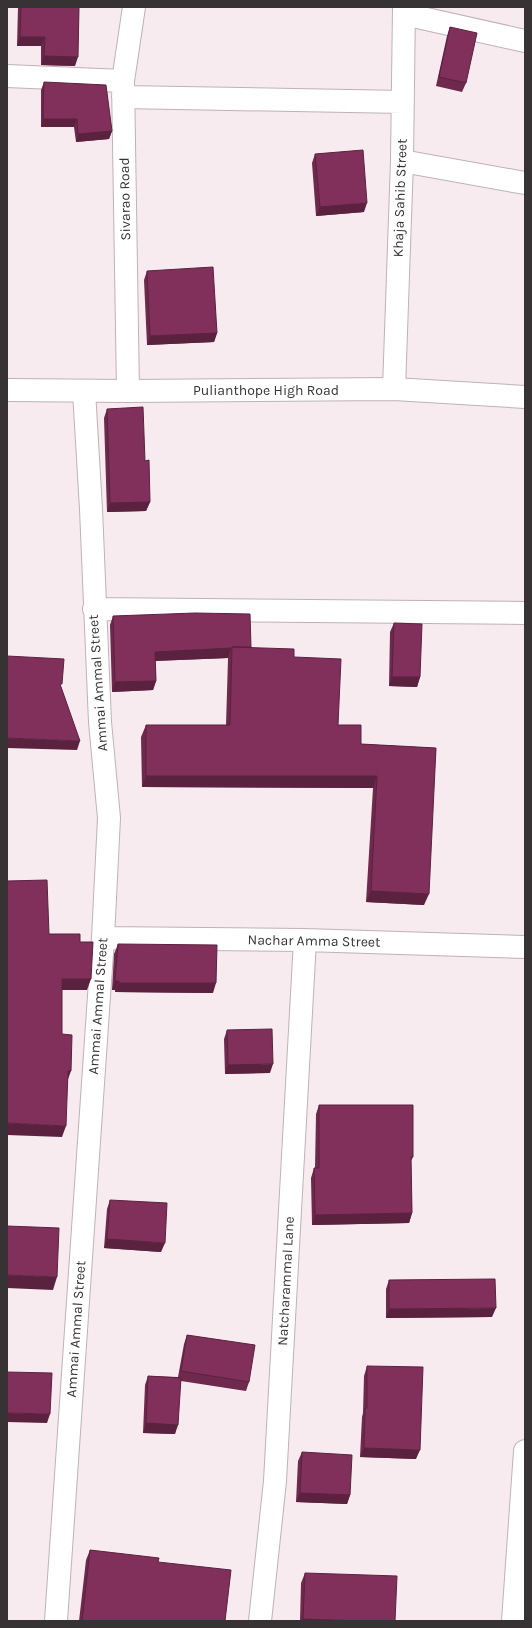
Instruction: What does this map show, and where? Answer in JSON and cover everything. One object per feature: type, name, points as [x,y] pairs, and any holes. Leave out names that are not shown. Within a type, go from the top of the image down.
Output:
[{"type":"street","name":"Sivarao Road","points":[[128,391],[123,89],[134,7]]},
{"type":"street","points":[[404,11],[525,41]]},
{"type":"street","name":"Khaja Sahib Street","points":[[394,389],[402,161],[404,11]]},
{"type":"street","points":[[7,76],[123,89],[403,102]]},
{"type":"street","points":[[402,161],[525,183]]},
{"type":"street","name":"Pulianthope High Road","points":[[7,390],[128,391],[394,389],[525,397]]},
{"type":"street","name":"Ammai Ammal Street","points":[[56,1621],[103,938],[109,818],[100,722],[94,609],[91,508],[84,391]]},
{"type":"street","points":[[94,609],[525,613]]},
{"type":"street","name":"Nachar Amma Street","points":[[103,938],[305,940],[525,947]]},
{"type":"street","name":"Natcharammal Lane","points":[[260,1621],[275,1481],[305,940]]},
{"type":"street","points":[[513,1621],[525,1451]]},
{"type":"building","points":[[21,7],[79,7],[78,57],[44,56],[45,37],[20,37]]},
{"type":"building","points":[[450,27],[477,33],[466,83],[439,77]]},
{"type":"building","points":[[44,82],[106,85],[112,131],[78,134],[77,119],[43,119]]},
{"type":"building","points":[[363,150],[367,203],[320,207],[315,154]]},
{"type":"building","points":[[213,267],[217,333],[150,336],[147,271]]},
{"type":"building","points":[[143,407],[145,461],[149,460],[150,502],[110,503],[107,409]]},
{"type":"building","points":[[195,613],[250,614],[251,647],[155,652],[156,681],[115,682],[113,616]]},
{"type":"building","points":[[394,623],[422,624],[420,677],[392,677]]},
{"type":"building","points":[[232,647],[294,649],[294,657],[341,659],[338,725],[361,725],[361,744],[436,748],[429,894],[371,891],[377,776],[146,776],[146,725],[230,725]]},
{"type":"building","points":[[7,656],[64,659],[62,684],[60,684],[80,741],[7,738]]},
{"type":"building","points":[[47,880],[49,934],[80,934],[80,942],[93,942],[91,979],[62,979],[62,1034],[72,1035],[71,1071],[68,1071],[66,1126],[7,1123],[7,881]]},
{"type":"building","points":[[118,944],[217,945],[216,983],[119,983],[119,981],[115,981]]},
{"type":"building","points":[[272,1029],[273,1064],[228,1065],[227,1030]]},
{"type":"building","points":[[319,1105],[413,1105],[413,1157],[411,1157],[412,1213],[315,1215],[314,1168],[319,1168]]},
{"type":"building","points":[[110,1200],[167,1203],[165,1243],[107,1239]]},
{"type":"building","points":[[7,1226],[59,1228],[57,1277],[7,1275]]},
{"type":"building","points":[[495,1279],[496,1308],[389,1309],[389,1280]]},
{"type":"building","points":[[187,1335],[255,1345],[249,1382],[181,1371]]},
{"type":"building","points":[[367,1366],[423,1367],[420,1450],[364,1448],[365,1408],[367,1408]]},
{"type":"building","points":[[7,1372],[52,1373],[50,1414],[7,1413]]},
{"type":"building","points":[[148,1376],[181,1378],[178,1425],[146,1423]]},
{"type":"building","points":[[302,1452],[352,1455],[350,1495],[300,1493]]},
{"type":"building","points":[[90,1550],[159,1558],[158,1562],[231,1570],[225,1621],[82,1621]]},
{"type":"building","points":[[305,1573],[397,1576],[395,1621],[303,1619]]}]
